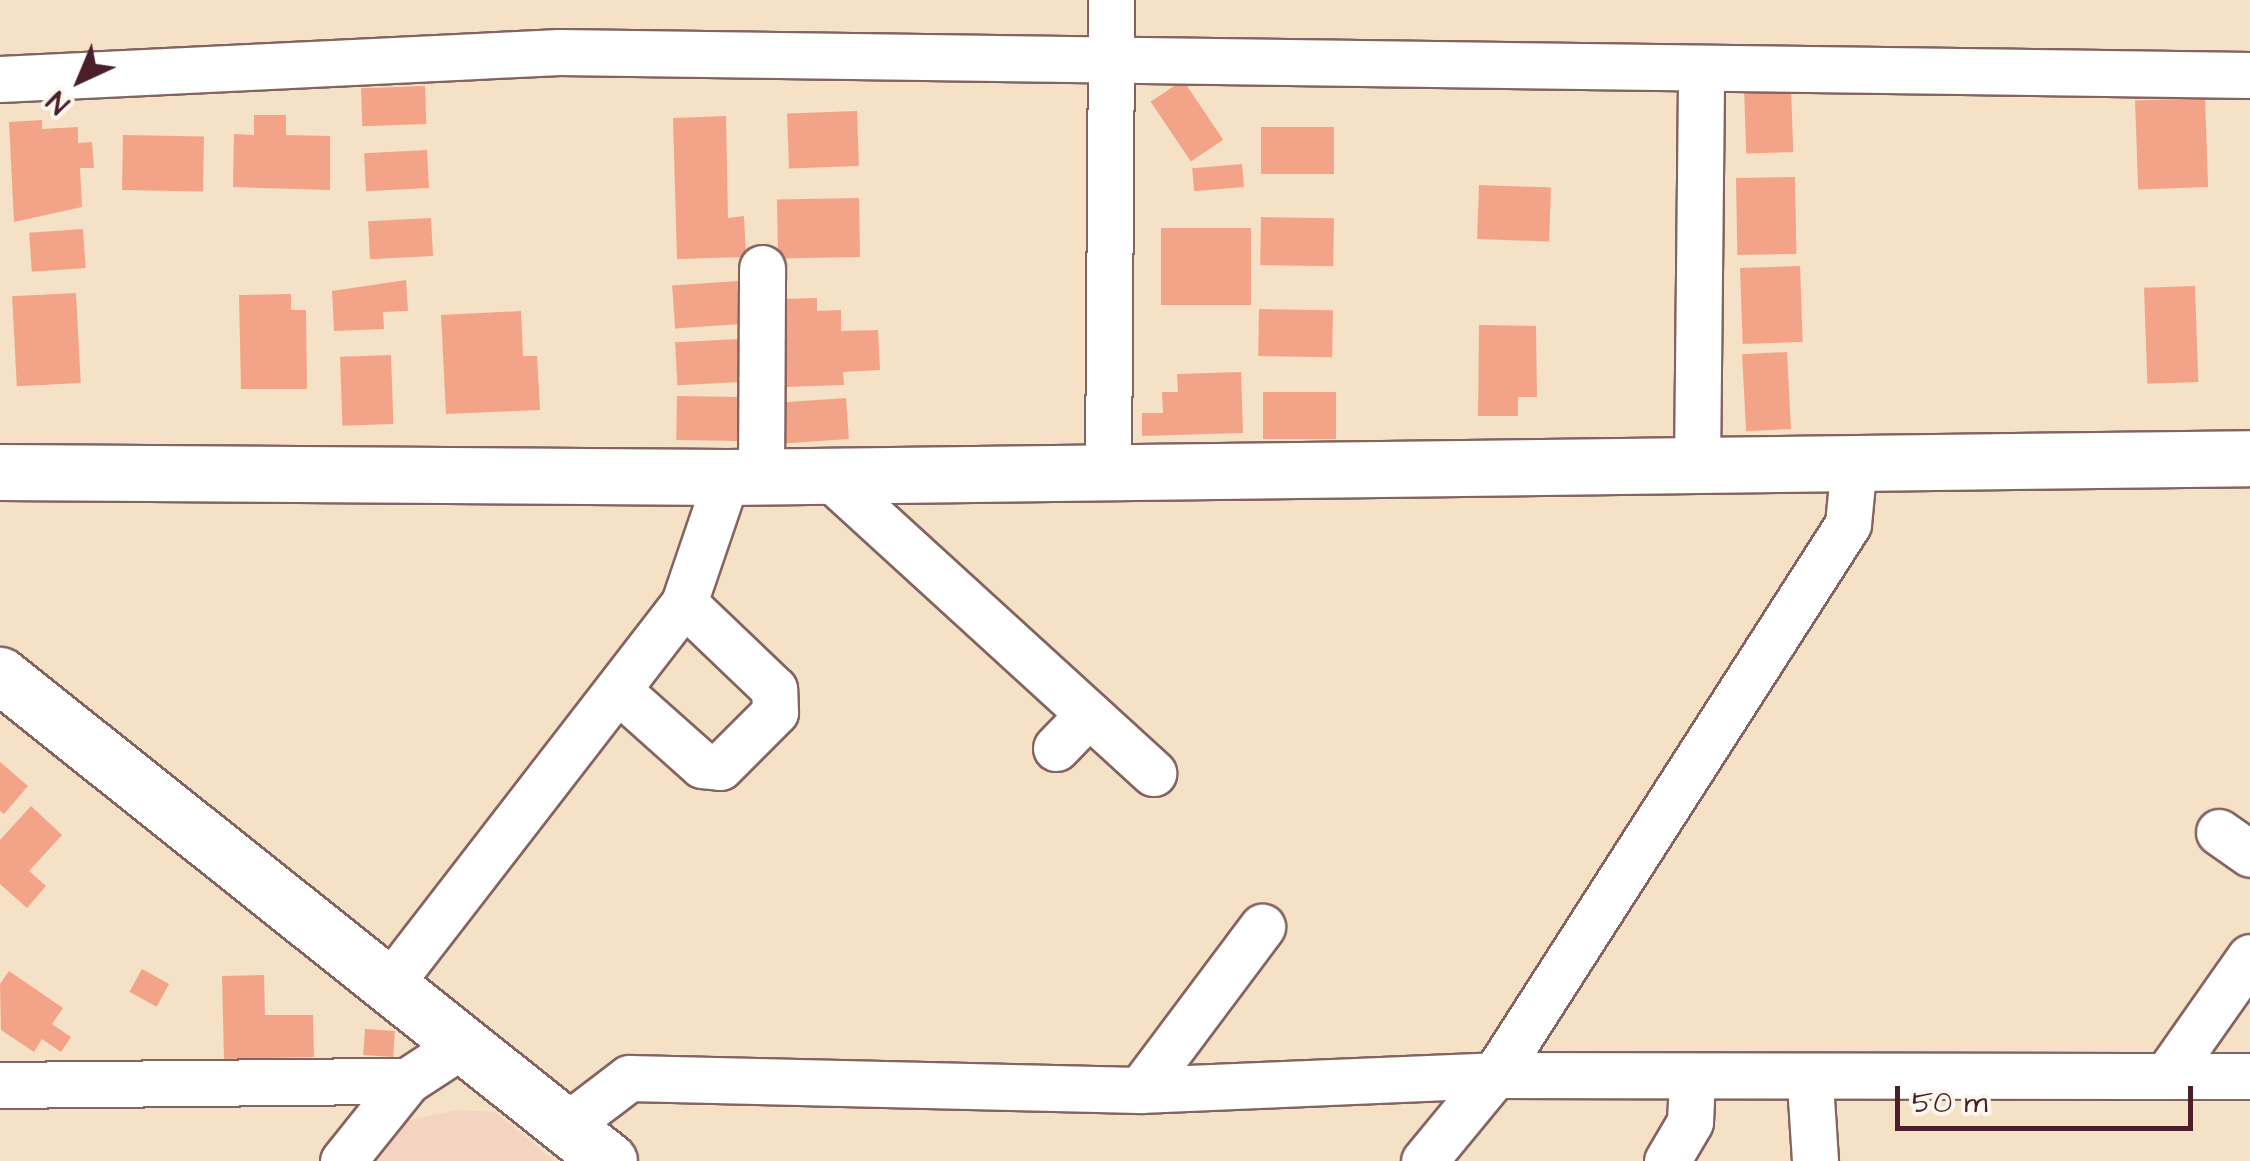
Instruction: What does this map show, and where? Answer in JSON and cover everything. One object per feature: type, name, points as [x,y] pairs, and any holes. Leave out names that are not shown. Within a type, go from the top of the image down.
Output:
[{"type":"street","points":[[1108,470],[1112,4]]},
{"type":"street","points":[[0,79],[559,52],[1112,65],[2250,75]]},
{"type":"street","points":[[1697,464],[1701,70]]},
{"type":"street","points":[[389,985],[684,603],[744,477],[762,268]]},
{"type":"street","points":[[0,472],[744,477],[2250,458]]},
{"type":"street","points":[[1424,1161],[1495,1075],[1848,524],[1854,463]]},
{"type":"street","points":[[827,476],[1153,772]]},
{"type":"street","points":[[619,692],[702,765],[720,767],[776,712],[774,688],[684,603]]},
{"type":"street","points":[[0,676],[609,1161]]},
{"type":"street","points":[[1056,748],[1089,714]]},
{"type":"street","points":[[1140,1090],[1262,927]]},
{"type":"street","points":[[2167,1075],[2250,957]]},
{"type":"street","points":[[344,1161],[407,1080],[462,1045]]},
{"type":"street","points":[[566,1126],[629,1078],[1140,1090],[1495,1075],[1810,1082],[2250,1076]]},
{"type":"street","points":[[0,1085],[407,1080]]},
{"type":"street","points":[[1667,1161],[1690,1122],[1692,1080]]},
{"type":"street","points":[[1810,1082],[1815,1161]]},
{"type":"shaded area","points":[[458,1110],[495,1112],[554,1161],[376,1161],[409,1120]]},
{"type":"building","points":[[1183,80],[1223,140],[1191,161],[1151,102]]},
{"type":"building","points":[[425,86],[426,124],[362,126],[361,88]]},
{"type":"building","points":[[1791,87],[1793,152],[1746,154],[1744,89]]},
{"type":"building","points":[[2205,98],[2208,187],[2138,189],[2135,100]]},
{"type":"building","points":[[857,111],[859,166],[789,168],[787,113]]},
{"type":"building","points":[[254,115],[286,115],[286,135],[330,136],[330,190],[233,187],[234,134],[254,135]]},
{"type":"building","points":[[726,116],[728,218],[744,216],[746,257],[677,259],[673,118]]},
{"type":"building","points":[[42,120],[42,129],[78,127],[78,143],[92,142],[94,168],[80,168],[82,207],[14,222],[9,122]]},
{"type":"building","points":[[1261,127],[1334,127],[1334,174],[1261,174]]},
{"type":"building","points":[[123,135],[204,136],[203,191],[122,190]]},
{"type":"building","points":[[427,150],[429,188],[366,191],[364,153]]},
{"type":"building","points":[[1242,164],[1244,187],[1194,191],[1192,168]]},
{"type":"building","points":[[1795,177],[1796,254],[1737,255],[1736,178]]},
{"type":"building","points":[[1479,185],[1551,188],[1549,241],[1477,239]]},
{"type":"building","points":[[859,198],[860,257],[778,258],[777,199]]},
{"type":"building","points":[[1261,217],[1334,218],[1333,266],[1260,265]]},
{"type":"building","points":[[431,218],[433,256],[370,259],[368,221]]},
{"type":"building","points":[[1161,228],[1251,228],[1251,305],[1161,305]]},
{"type":"building","points":[[83,229],[86,268],[32,272],[29,233]]},
{"type":"building","points":[[1800,266],[1803,342],[1743,344],[1740,268]]},
{"type":"building","points":[[406,280],[408,311],[383,312],[384,329],[334,331],[332,291]]},
{"type":"building","points":[[738,281],[741,324],[675,328],[672,286]]},
{"type":"building","points":[[2195,286],[2198,382],[2147,384],[2144,288]]},
{"type":"building","points":[[76,293],[81,383],[17,386],[12,296]]},
{"type":"building","points":[[291,294],[291,310],[306,310],[307,389],[241,389],[239,295]]},
{"type":"building","points":[[817,298],[817,311],[841,310],[841,331],[878,330],[880,370],[843,372],[844,385],[784,387],[781,299]]},
{"type":"building","points":[[1259,309],[1333,310],[1332,357],[1258,356]]},
{"type":"building","points":[[521,311],[523,356],[537,356],[540,410],[446,414],[441,315]]},
{"type":"building","points":[[1479,325],[1536,326],[1537,397],[1518,397],[1518,416],[1478,416]]},
{"type":"building","points":[[739,339],[741,382],[677,385],[675,342]]},
{"type":"building","points":[[1787,352],[1791,429],[1746,431],[1742,354]]},
{"type":"building","points":[[391,355],[393,424],[342,426],[340,357]]},
{"type":"building","points":[[1241,372],[1243,433],[1142,436],[1142,413],[1163,413],[1162,392],[1178,392],[1177,374]]},
{"type":"building","points":[[1263,392],[1336,392],[1336,439],[1263,439]]},
{"type":"building","points":[[677,396],[740,397],[739,441],[676,440]]},
{"type":"building","points":[[846,398],[849,439],[783,444],[780,403]]},
{"type":"building","points":[[0,762],[28,786],[4,814],[0,811]]},
{"type":"building","points":[[31,806],[62,835],[29,871],[46,886],[27,908],[0,884],[0,840]]},
{"type":"building","points":[[142,969],[169,984],[157,1007],[129,992]]},
{"type":"building","points":[[9,971],[63,1008],[52,1024],[71,1037],[61,1052],[42,1039],[34,1052],[1,1030],[0,984]]},
{"type":"building","points":[[264,975],[265,1015],[313,1015],[314,1057],[224,1059],[222,976]]},
{"type":"building","points":[[365,1029],[395,1031],[393,1057],[363,1055]]}]
